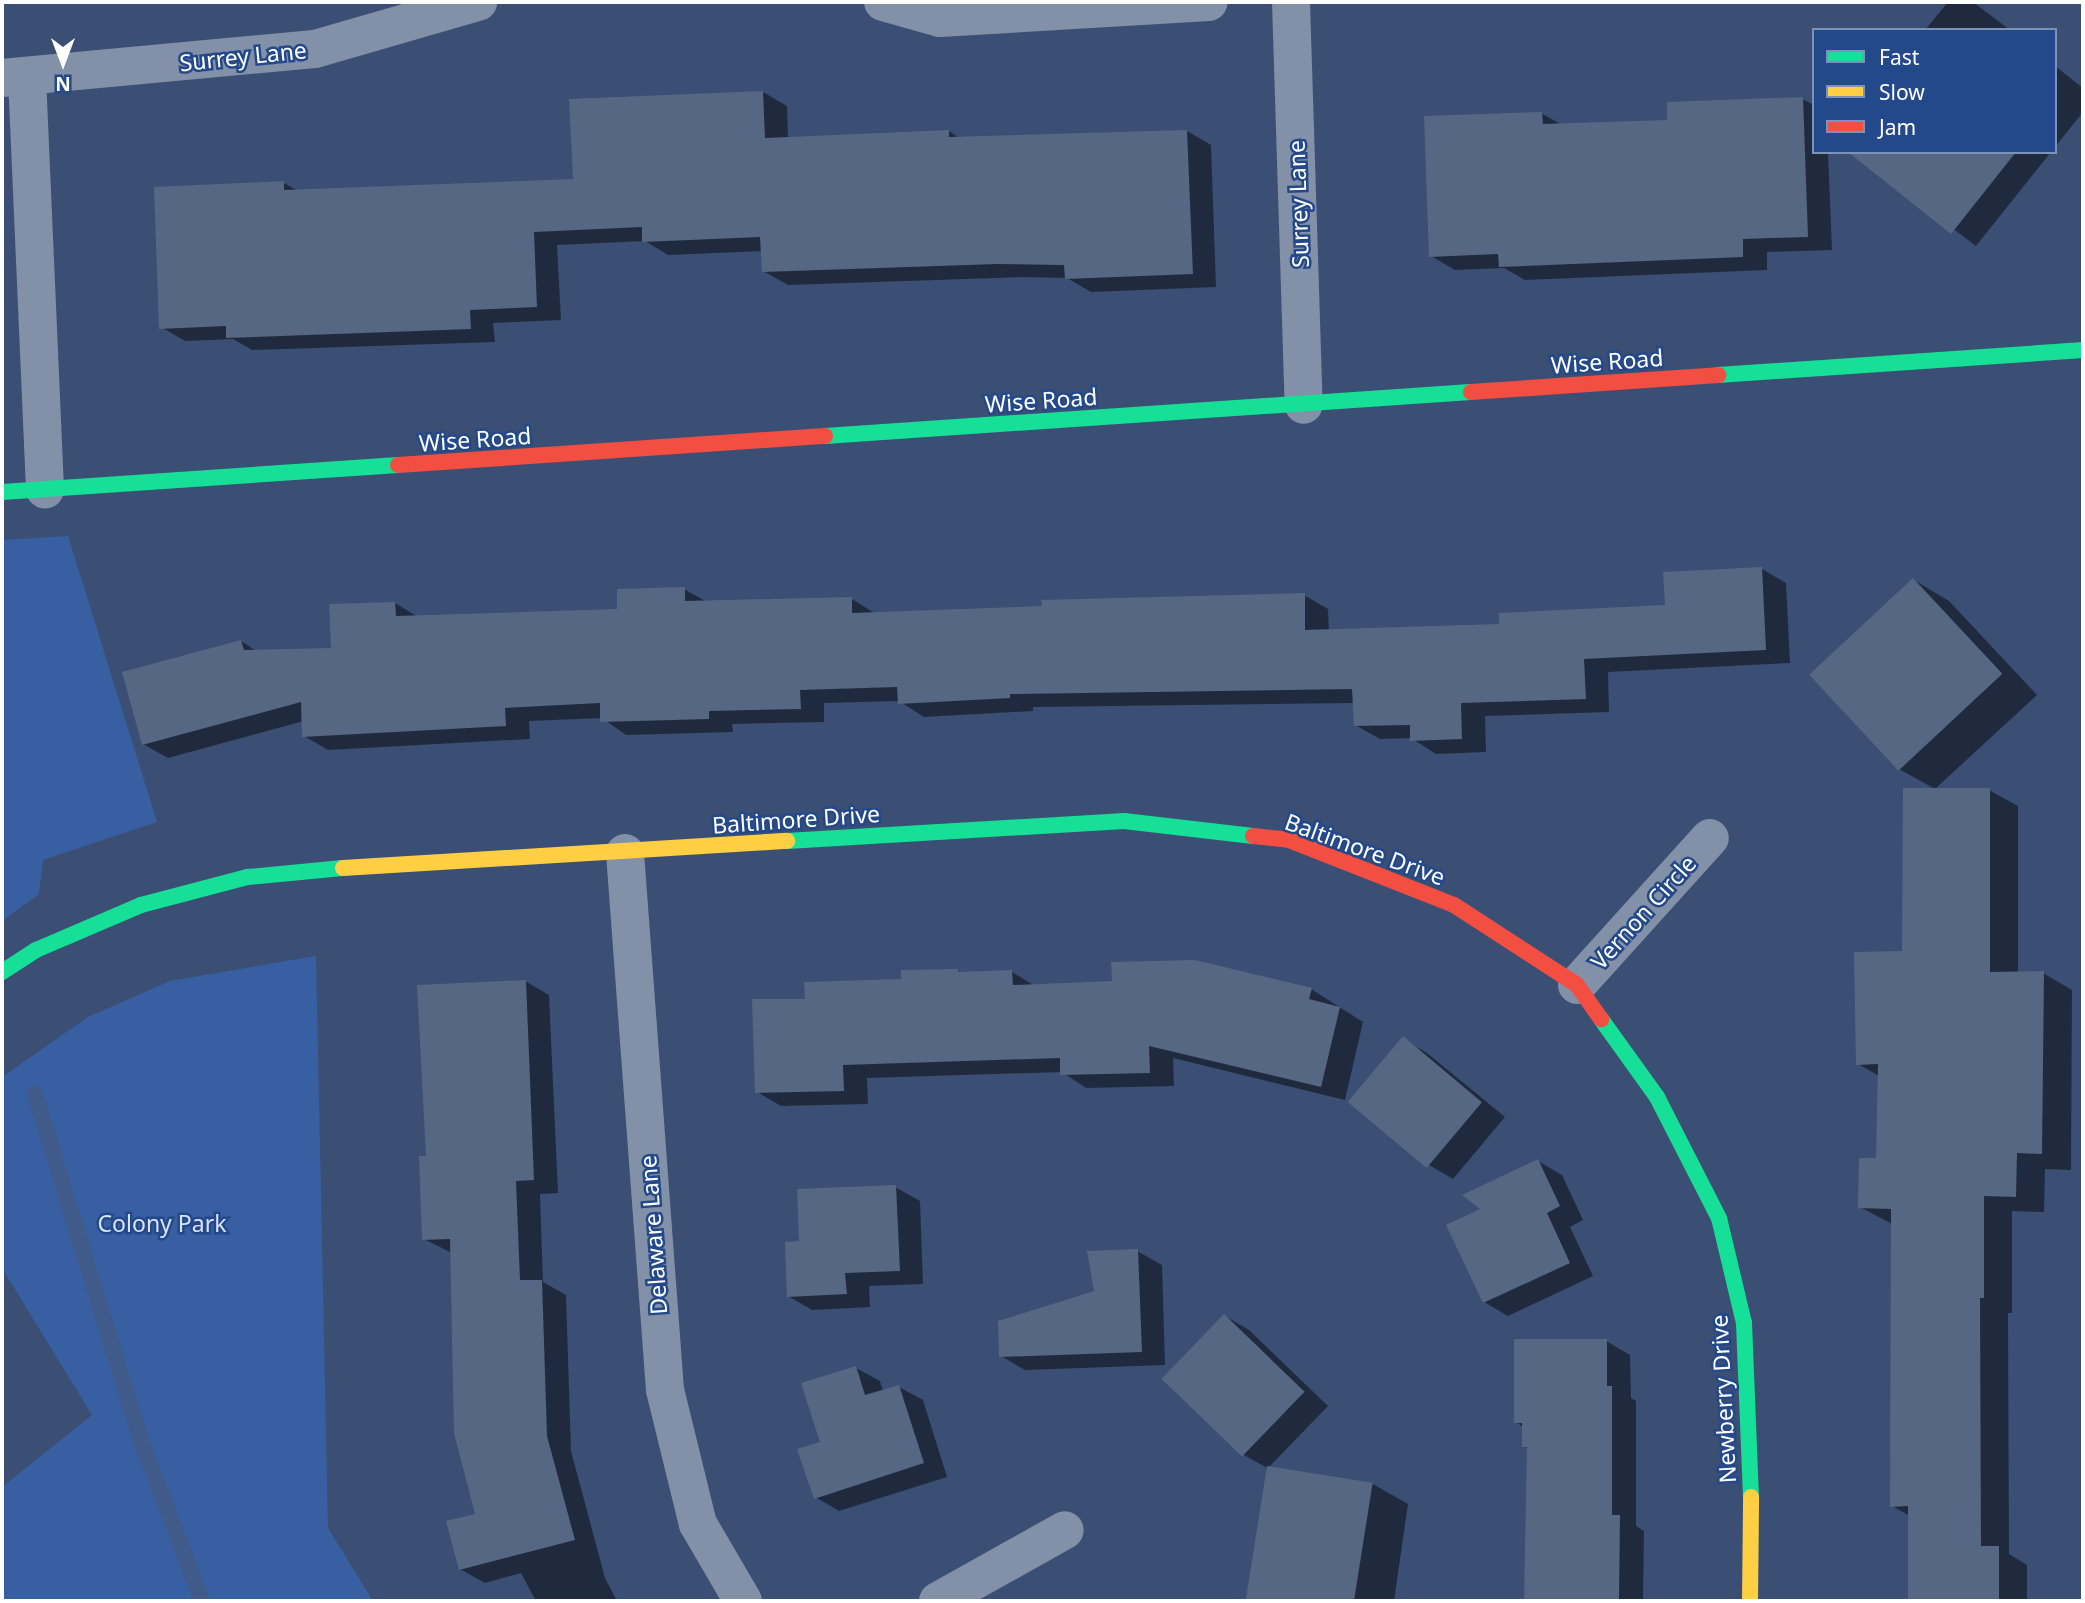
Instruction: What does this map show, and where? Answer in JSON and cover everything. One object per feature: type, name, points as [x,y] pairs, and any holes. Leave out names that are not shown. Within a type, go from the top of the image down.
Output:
[{"type":"street","name":"Surrey Lane","points":[[15,78],[315,49],[478,2]]},
{"type":"street","points":[[883,2],[940,18],[1209,2]]},
{"type":"street","name":"Surrey Lane","points":[[1291,2],[1304,405]]},
{"type":"street","points":[[15,78],[46,490]]},
{"type":"street","name":"Wise Road","points":[[2,492],[2083,350]]},
{"type":"street","name":"Baltimore Drive","points":[[2,972],[36,950],[141,905],[248,877],[371,865],[625,853],[1124,821],[1289,840],[1454,905],[1577,985]]},
{"type":"street","name":"Vernon Circle","points":[[1577,985],[1710,838]]},
{"type":"street","name":"Delaware Lane","points":[[625,853],[665,1390],[698,1524],[743,1601]]},
{"type":"street","name":"Newberry Drive","points":[[1577,985],[1657,1097],[1719,1218],[1744,1323],[1748,1370],[1751,1601]]},
{"type":"street","points":[[938,1601],[1065,1530]]},
{"type":"green space","points":[[68,536],[157,822],[43,860],[39,894],[2,921],[2,540]]},
{"type":"green space","name":"Colony Park","points":[[316,956],[328,1528],[373,1601],[2,1601],[2,1487],[92,1415],[2,1268],[2,1077],[88,1017],[170,981]]},
{"type":"building","points":[[763,91],[765,138],[949,130],[949,137],[1187,130],[1193,274],[1065,279],[1064,265],[997,264],[762,272],[760,237],[642,242],[642,227],[534,232],[537,307],[470,310],[471,329],[226,338],[226,326],[159,329],[154,187],[284,181],[284,190],[573,179],[569,99]]},
{"type":"building","points":[[1803,97],[1808,237],[1743,239],[1743,257],[1499,267],[1498,254],[1429,257],[1424,116],[1542,112],[1543,124],[1667,120],[1667,102]]},
{"type":"building","points":[[1851,154],[2014,154],[1951,234]]},
{"type":"building","points":[[1762,567],[1766,650],[1584,659],[1586,699],[1461,703],[1462,739],[1410,741],[1410,725],[1354,726],[1352,689],[1010,694],[1010,698],[898,704],[897,687],[800,690],[801,709],[709,711],[709,719],[600,722],[600,703],[505,708],[506,726],[302,737],[301,702],[142,745],[122,672],[241,640],[244,650],[331,648],[329,604],[395,602],[396,616],[617,609],[617,589],[685,587],[685,601],[852,597],[852,613],[1042,606],[1041,600],[1305,593],[1305,630],[1499,624],[1499,613],[1665,605],[1663,572]]},
{"type":"building","points":[[1913,578],[2002,674],[1898,771],[1809,675]]},
{"type":"building","points":[[1903,788],[1990,788],[1990,972],[2044,971],[2042,1154],[2017,1153],[2016,1197],[1984,1196],[1984,1298],[1980,1298],[1981,1546],[1999,1546],[1999,1601],[1908,1601],[1908,1506],[1890,1507],[1891,1209],[1858,1208],[1859,1158],[1876,1158],[1878,1064],[1856,1065],[1854,952],[1902,951]]},
{"type":"building","points":[[1195,960],[1312,988],[1309,999],[1340,1007],[1321,1087],[1149,1046],[1150,1073],[1060,1075],[1060,1058],[843,1065],[844,1091],[755,1093],[752,999],[805,999],[804,982],[901,979],[901,970],[958,969],[958,972],[1012,970],[1013,985],[1112,981],[1111,962]]},
{"type":"building","points":[[526,980],[534,1180],[516,1181],[520,1280],[542,1280],[547,1436],[575,1540],[459,1570],[446,1521],[475,1514],[454,1433],[450,1239],[422,1240],[419,1156],[426,1156],[417,985]]},
{"type":"building","points":[[1403,1036],[1482,1102],[1427,1168],[1348,1102]]},
{"type":"building","points":[[1538,1159],[1560,1206],[1547,1213],[1570,1263],[1483,1303],[1446,1225],[1480,1209],[1462,1195]]},
{"type":"building","points":[[896,1185],[900,1271],[845,1273],[847,1294],[787,1297],[785,1242],[799,1241],[797,1189]]},
{"type":"building","points":[[1138,1249],[1142,1352],[999,1357],[998,1321],[1094,1291],[1087,1251]]},
{"type":"building","points":[[1224,1314],[1305,1392],[1242,1457],[1161,1379]]},
{"type":"building","points":[[1514,1339],[1607,1339],[1607,1386],[1612,1386],[1612,1515],[1620,1515],[1619,1601],[1524,1601],[1527,1447],[1522,1447],[1522,1423],[1514,1423]]},
{"type":"building","points":[[856,1366],[865,1395],[899,1385],[924,1463],[814,1499],[797,1449],[820,1442],[801,1383]]},
{"type":"building","points":[[1267,1466],[1373,1483],[1354,1601],[1246,1600]]},
{"type":"waterway","points":[[35,1094],[139,1435],[202,1601]]},
{"type":"traffic: fast","points":[[1718,375],[2083,350]]},
{"type":"traffic: fast","points":[[825,436],[1471,392]]},
{"type":"traffic: fast","points":[[2,492],[398,465]]},
{"type":"traffic: fast","points":[[787,841],[1124,821],[1253,836]]},
{"type":"traffic: fast","points":[[2,972],[36,950],[141,905],[248,877],[343,868]]},
{"type":"traffic: fast","points":[[1601,1019],[1657,1097],[1719,1218],[1744,1323],[1751,1497]]},
{"type":"traffic: slow","points":[[343,868],[787,841]]},
{"type":"traffic: slow","points":[[1750,1601],[1751,1497]]},
{"type":"traffic: jam","points":[[1471,392],[1718,375]]},
{"type":"traffic: jam","points":[[398,465],[825,436]]},
{"type":"traffic: jam","points":[[1253,836],[1289,840],[1454,905],[1577,985],[1601,1019]]}]
